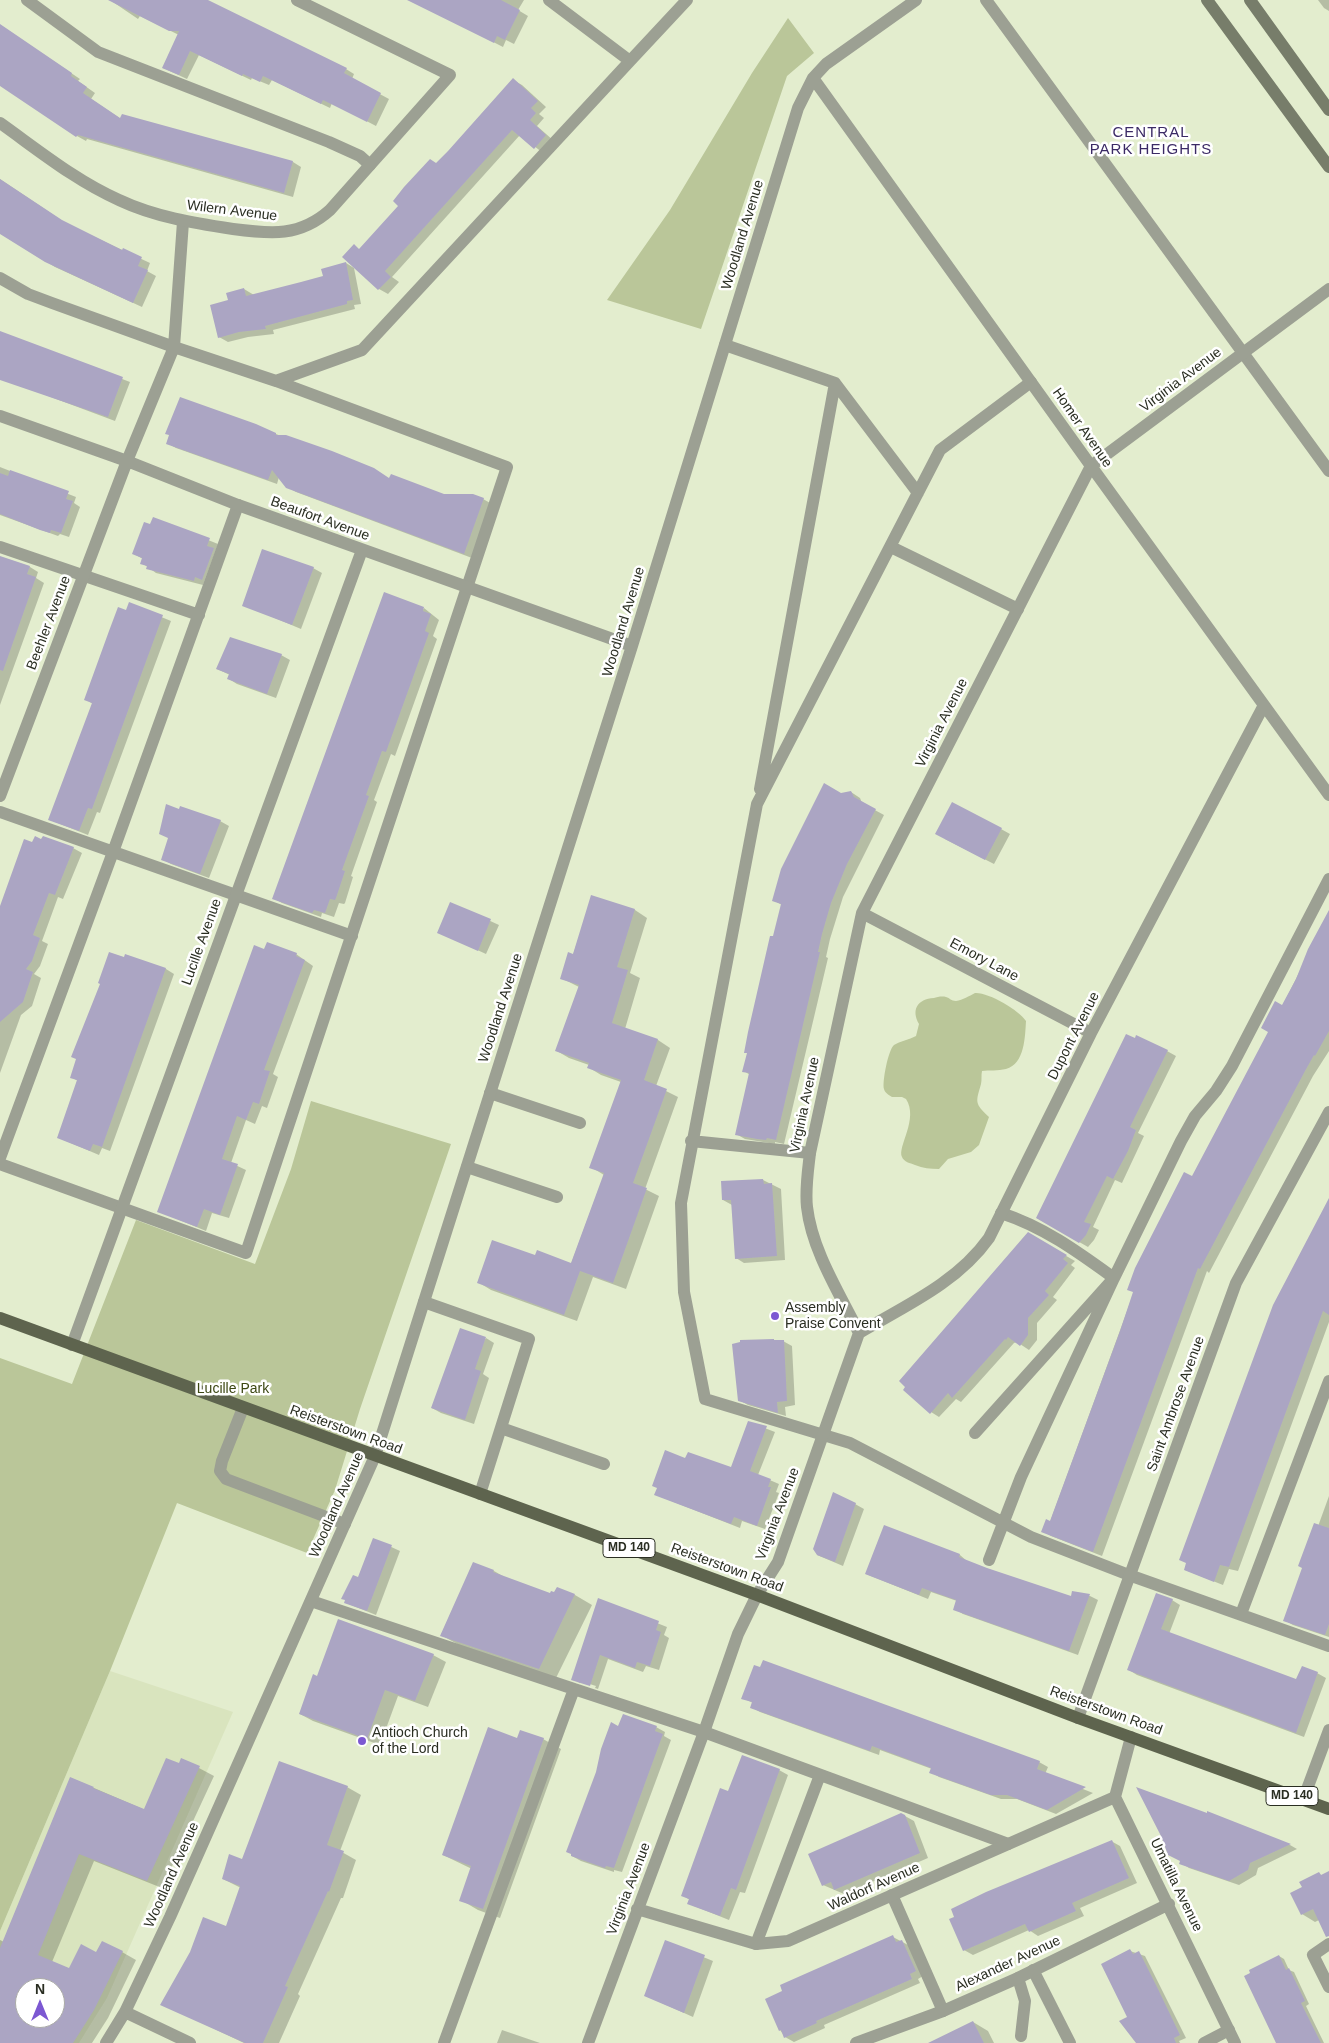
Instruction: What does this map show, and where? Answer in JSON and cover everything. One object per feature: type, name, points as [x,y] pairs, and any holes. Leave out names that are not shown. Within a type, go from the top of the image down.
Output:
[{"type":"main road","points":[[1207,0],[1329,168]]},
{"type":"main road","points":[[1250,0],[1329,110]]},
{"type":"main road","name":"Reisterstown Road","points":[[0,1318],[757,1595],[1078,1718],[1329,1809]]},
{"type":"street","points":[[27,0],[98,52],[329,142],[360,156],[370,164]]},
{"type":"street","name":"Wilern Avenue","points":[[0,123],[91,186],[153,214],[183,222],[262,233],[280,233],[302,228],[319,220],[330,210],[450,75],[297,0]]},
{"type":"street","points":[[549,0],[630,61]]},
{"type":"street","points":[[276,381],[362,350],[687,0]]},
{"type":"street","name":"Woodland Avenue","points":[[106,2043],[125,2012],[170,1917],[375,1456],[632,646],[798,108],[813,78],[826,64],[916,0]]},
{"type":"street","points":[[986,0],[1329,471]]},
{"type":"street","name":"Homer Avenue","points":[[813,78],[1090,466],[1329,795]]},
{"type":"street","name":"Beehler Avenue","points":[[0,796],[82,576],[174,348],[183,222]]},
{"type":"street","points":[[0,278],[28,294],[174,348],[276,381],[507,467],[246,1253],[0,1164]]},
{"type":"street","name":"Virginia Avenue","points":[[588,2043],[704,1732],[738,1634],[757,1595],[778,1562],[859,1333],[822,1258],[812,1232],[807,1209],[806,1186],[810,1153],[862,913],[1090,466],[1329,289]]},
{"type":"street","points":[[725,345],[835,383],[918,493]]},
{"type":"street","points":[[758,804],[940,450],[1031,382]]},
{"type":"street","points":[[835,383],[758,804],[681,1203],[684,1292],[705,1399],[850,1443],[1031,1537],[1130,1575],[1329,1646]]},
{"type":"street","name":"Beaufort Avenue","points":[[0,416],[127,461],[238,505],[632,646]]},
{"type":"street","points":[[0,1158],[238,505]]},
{"type":"street","points":[[0,547],[199,614]]},
{"type":"street","points":[[891,547],[1018,609]]},
{"type":"street","name":"Lucille Avenue","points":[[72,1345],[120,1207],[362,550]]},
{"type":"street","name":"Dupont Avenue","points":[[859,1333],[934,1289],[957,1273],[977,1255],[989,1238],[1091,1033],[1264,705]]},
{"type":"street","points":[[0,812],[352,936]]},
{"type":"street","points":[[989,1560],[1021,1477],[1114,1278],[1181,1141],[1195,1116],[1216,1091],[1232,1066],[1329,879]]},
{"type":"street","name":"Emory Lane","points":[[862,913],[1091,1033]]},
{"type":"street","points":[[490,1093],[580,1123]]},
{"type":"street","name":"Saint Ambrose Avenue","points":[[1078,1718],[1236,1283],[1329,1112]]},
{"type":"street","points":[[692,1141],[810,1153]]},
{"type":"street","points":[[467,1167],[557,1197]]},
{"type":"street","points":[[1001,1213],[1019,1218],[1051,1234],[1114,1278]]},
{"type":"street","points":[[975,1433],[1114,1278]]},
{"type":"street","points":[[424,1302],[529,1339],[480,1494]]},
{"type":"street","points":[[1241,1614],[1329,1381]]},
{"type":"street","points":[[243,1408],[222,1461],[220,1471],[226,1479],[345,1524]]},
{"type":"street","points":[[501,1428],[604,1464]]},
{"type":"street","points":[[311,1601],[704,1732],[1008,1844]]},
{"type":"street","points":[[444,2043],[574,1689]]},
{"type":"street","points":[[1303,1800],[1329,1730]]},
{"type":"street","points":[[1115,1797],[1131,1737]]},
{"type":"street","points":[[756,1944],[820,1775]]},
{"type":"street","name":"Waldorf Avenue","points":[[637,1909],[756,1944],[788,1941],[1115,1797]]},
{"type":"street","name":"Umatilla Avenue","points":[[1115,1797],[1169,1904],[1235,2043]]},
{"type":"street","points":[[892,1895],[943,2011]]},
{"type":"street","name":"Alexander Avenue","points":[[856,2043],[943,2011],[1018,1978],[1169,1904]]},
{"type":"street","points":[[1329,1944],[1313,1955],[1329,1987]]},
{"type":"street","points":[[1034,1970],[1070,2043]]},
{"type":"street","points":[[1018,1978],[1025,2001],[1021,2036]]},
{"type":"street","points":[[125,2012],[190,2043]]},
{"type":"street","points":[[1204,2043],[1229,2030]]},
{"type":"shaded area","points":[[110,1671],[233,1712],[107,1998],[79,2043],[0,2043],[0,1931]]},
{"type":"green space","points":[[788,18],[814,53],[787,76],[701,329],[607,300],[670,210],[752,73]]},
{"type":"green space","points":[[975,993],[987,995],[1003,1003],[1017,1012],[1026,1021],[1023,1049],[1017,1062],[1012,1066],[1000,1070],[982,1071],[978,1102],[989,1117],[979,1145],[971,1152],[948,1159],[939,1169],[924,1168],[909,1163],[903,1159],[901,1152],[909,1124],[909,1107],[906,1099],[892,1097],[884,1089],[890,1053],[894,1045],[916,1036],[919,1024],[916,1010],[920,1003],[928,999],[941,997],[956,1001]]},
{"type":"green space","name":"Lucille Park","points":[[311,1101],[451,1144],[360,1409],[335,1490],[307,1553],[177,1503],[110,1671],[0,1931],[0,1358],[72,1384],[136,1220],[255,1264],[291,1169]]},
{"type":"building","points":[[108,0],[208,0],[347,68],[344,73],[381,93],[367,122],[323,100],[321,104],[263,76],[260,82],[243,74],[242,76],[190,51],[179,75],[162,68],[179,31],[169,31]]},
{"type":"building","points":[[407,0],[501,0],[520,10],[505,40],[497,36],[494,43]]},
{"type":"building","points":[[0,24],[72,73],[71,76],[87,87],[83,93],[120,118],[122,114],[293,161],[284,193],[78,135],[76,137],[0,86]]},
{"type":"building","points":[[513,78],[538,101],[531,108],[536,113],[530,120],[546,135],[534,149],[512,130],[385,271],[391,277],[378,290],[342,257],[354,244],[359,249],[398,206],[393,201],[404,187],[430,159],[436,163],[448,151]]},
{"type":"building","points":[[0,179],[62,220],[122,250],[123,248],[142,257],[138,266],[148,270],[133,303],[45,262],[0,234]]},
{"type":"building","points":[[346,262],[353,300],[347,301],[347,304],[265,326],[266,329],[239,332],[218,338],[210,305],[228,300],[226,293],[244,288],[246,296],[301,282],[323,276],[321,269]]},
{"type":"building","points":[[0,331],[123,377],[108,417],[0,380]]},
{"type":"building","points":[[180,397],[256,424],[276,433],[276,435],[286,435],[332,451],[374,468],[389,478],[391,474],[444,494],[473,494],[484,498],[464,554],[286,488],[272,470],[268,480],[166,444],[169,435],[165,434]]},
{"type":"building","points":[[10,470],[69,491],[66,499],[73,501],[61,533],[51,530],[50,533],[40,530],[0,514],[0,473],[8,476]]},
{"type":"building","points":[[153,517],[210,538],[207,546],[214,548],[202,580],[195,577],[194,581],[146,569],[147,566],[140,564],[142,558],[132,554],[144,522],[150,524]]},
{"type":"building","points":[[262,549],[314,567],[292,625],[242,606]]},
{"type":"building","points":[[0,556],[30,566],[27,574],[36,577],[3,671],[0,670]]},
{"type":"building","points":[[384,592],[424,607],[423,611],[431,614],[425,631],[429,633],[386,752],[382,751],[366,795],[369,796],[342,870],[345,871],[336,898],[335,900],[330,899],[325,913],[314,910],[312,913],[272,899]]},
{"type":"building","points":[[129,602],[163,615],[92,809],[88,808],[79,831],[48,820],[92,703],[84,700],[109,631],[118,607],[126,610]]},
{"type":"building","points":[[230,637],[282,654],[267,694],[227,679],[229,674],[216,669]]},
{"type":"building","points":[[824,783],[841,793],[851,791],[854,797],[876,809],[847,864],[831,903],[822,934],[818,952],[820,952],[776,1140],[735,1135],[749,1073],[742,1072],[747,1053],[744,1053],[748,1032],[770,936],[773,936],[781,904],[772,901],[781,869]]},
{"type":"building","points":[[952,802],[1002,828],[985,860],[935,834]]},
{"type":"building","points":[[166,804],[179,809],[180,806],[221,820],[200,874],[161,860],[168,838],[159,834]]},
{"type":"building","points":[[35,836],[41,839],[43,836],[74,847],[55,895],[49,893],[33,935],[40,938],[32,961],[26,969],[33,972],[23,1002],[0,1022],[0,906],[24,839],[32,842]]},
{"type":"building","points":[[591,895],[635,909],[617,967],[628,970],[612,1023],[658,1039],[644,1080],[667,1089],[633,1183],[647,1188],[613,1283],[580,1271],[564,1315],[477,1283],[492,1240],[535,1255],[537,1250],[571,1263],[604,1173],[589,1168],[621,1080],[587,1068],[589,1063],[555,1051],[579,985],[560,979],[568,952],[573,954]]},
{"type":"building","points":[[450,902],[491,919],[478,951],[437,933]]},
{"type":"building","points":[[1329,910],[1329,1031],[1305,1071],[1200,1269],[1198,1268],[1093,1552],[1041,1532],[1046,1519],[1050,1521],[1120,1331],[1133,1292],[1127,1290],[1135,1268],[1184,1172],[1192,1176],[1268,1032],[1261,1028],[1275,1001],[1282,1005],[1296,979],[1308,949]]},
{"type":"building","points":[[267,942],[297,953],[296,956],[305,960],[264,1070],[270,1071],[259,1104],[253,1102],[246,1120],[237,1116],[222,1159],[238,1164],[220,1215],[204,1209],[197,1227],[157,1212],[254,945],[264,949]]},
{"type":"building","points":[[109,952],[124,957],[125,954],[166,968],[102,1147],[93,1144],[90,1151],[57,1138],[77,1080],[70,1078],[76,1059],[71,1057],[100,984],[98,983]]},
{"type":"building","points":[[1126,1034],[1135,1038],[1136,1035],[1168,1050],[1130,1127],[1136,1130],[1128,1151],[1113,1179],[1107,1176],[1084,1222],[1091,1224],[1086,1235],[1079,1243],[1036,1218]]},
{"type":"building","points":[[763,1179],[764,1184],[772,1183],[777,1256],[735,1259],[731,1200],[722,1200],[721,1181]]},
{"type":"building","points":[[1329,1198],[1329,1315],[1323,1311],[1229,1567],[1220,1565],[1214,1582],[1184,1570],[1186,1563],[1179,1560],[1273,1305]]},
{"type":"building","points":[[1028,1232],[1067,1255],[1063,1259],[1068,1263],[1045,1291],[1049,1295],[1028,1318],[1028,1335],[1020,1346],[1008,1337],[1005,1339],[952,1398],[948,1393],[930,1414],[903,1390],[905,1387],[899,1381]]},
{"type":"building","points":[[460,1328],[486,1337],[475,1369],[481,1371],[465,1420],[431,1408]]},
{"type":"building","points":[[740,1340],[784,1340],[787,1401],[777,1402],[778,1413],[738,1401],[732,1344],[740,1342]]},
{"type":"building","points":[[748,1421],[767,1426],[750,1471],[771,1479],[768,1487],[771,1487],[757,1526],[734,1517],[731,1524],[654,1495],[657,1488],[652,1486],[665,1450],[685,1458],[688,1452],[731,1467]]},
{"type":"building","points":[[833,1492],[856,1503],[835,1562],[817,1555],[813,1549]]},
{"type":"building","points":[[1314,1523],[1329,1528],[1329,1624],[1325,1635],[1283,1621],[1302,1568],[1298,1566]]},
{"type":"building","points":[[884,1525],[960,1554],[959,1557],[987,1568],[1071,1596],[1072,1591],[1090,1594],[1069,1651],[953,1610],[956,1600],[922,1588],[919,1595],[865,1574]]},
{"type":"building","points":[[373,1538],[392,1545],[367,1611],[344,1603],[345,1600],[341,1599],[353,1575],[358,1577]]},
{"type":"building","points":[[473,1562],[494,1570],[493,1572],[550,1593],[551,1591],[554,1592],[557,1587],[575,1594],[539,1669],[440,1636]]},
{"type":"building","points":[[1156,1593],[1173,1599],[1161,1629],[1296,1679],[1302,1666],[1318,1672],[1296,1733],[1127,1670]]},
{"type":"building","points":[[598,1598],[659,1621],[656,1630],[661,1632],[650,1666],[637,1662],[635,1668],[600,1655],[590,1686],[571,1680]]},
{"type":"building","points":[[338,1619],[434,1654],[415,1701],[385,1690],[367,1739],[299,1714],[313,1674],[317,1676]]},
{"type":"building","points":[[763,1660],[1040,1761],[1037,1769],[1086,1787],[1047,1810],[1007,1795],[991,1795],[929,1773],[931,1768],[872,1746],[870,1751],[750,1708],[752,1702],[741,1699],[754,1665],[760,1667]]},
{"type":"building","points":[[623,1714],[657,1726],[655,1731],[663,1734],[614,1868],[606,1866],[605,1868],[571,1856],[571,1854],[566,1852],[596,1772],[601,1749],[611,1722],[618,1726]]},
{"type":"building","points":[[488,1727],[517,1738],[520,1730],[544,1738],[483,1909],[459,1901],[471,1866],[442,1855]]},
{"type":"building","points":[[742,1755],[780,1769],[736,1890],[731,1888],[720,1916],[687,1904],[689,1899],[681,1896],[720,1788],[728,1791]]},
{"type":"building","points":[[166,1758],[179,1763],[181,1758],[200,1766],[147,1881],[79,1854],[38,1955],[69,1968],[81,1944],[96,1952],[102,1941],[123,1951],[94,2010],[73,2043],[0,2043],[0,1948],[70,1777],[144,1809]]},
{"type":"building","points":[[279,1761],[348,1786],[327,1845],[344,1851],[329,1892],[285,1986],[288,1987],[263,2043],[245,2043],[160,2005],[190,1952],[203,1917],[226,1926],[240,1886],[222,1879],[229,1854],[242,1859]]},
{"type":"building","points":[[1136,1787],[1207,1813],[1207,1811],[1291,1844],[1250,1863],[1248,1870],[1229,1881],[1179,1864],[1180,1861],[1168,1855],[1161,1836]]},
{"type":"building","points":[[901,1813],[905,1815],[920,1853],[834,1890],[831,1882],[822,1886],[808,1854]]},
{"type":"building","points":[[1112,1840],[1129,1878],[1072,1903],[1076,1911],[1029,1932],[1025,1924],[963,1951],[949,1919],[954,1917],[951,1909],[986,1892]]},
{"type":"building","points":[[1329,1871],[1329,1936],[1326,1937],[1313,1909],[1301,1915],[1290,1893],[1302,1887],[1299,1882],[1319,1872],[1321,1875]]},
{"type":"building","points":[[893,1935],[896,1942],[902,1940],[916,1971],[910,1974],[912,1979],[816,2021],[817,2023],[784,2038],[765,1999],[782,1991],[780,1985]]},
{"type":"building","points":[[665,1940],[705,1955],[684,2013],[644,1996]]},
{"type":"building","points":[[1130,1949],[1133,1954],[1139,1951],[1158,1989],[1180,2035],[1174,2038],[1176,2043],[1136,2043],[1119,2021],[1127,2017],[1101,1964]]},
{"type":"building","points":[[1279,1955],[1286,1970],[1289,1968],[1305,2001],[1301,2003],[1321,2043],[1276,2043],[1244,1976],[1250,1973],[1249,1970]]},
{"type":"building","points":[[973,2021],[984,2043],[928,2043]]},
{"type":"place","name":"Assembly Praise Convent","points":[[775,1316]]},
{"type":"place","name":"Antioch Church of the Lord","points":[[362,1741]]},
{"type":"district","name":"CENTRAL PARK HEIGHTS","points":[[1151,142]]}]
